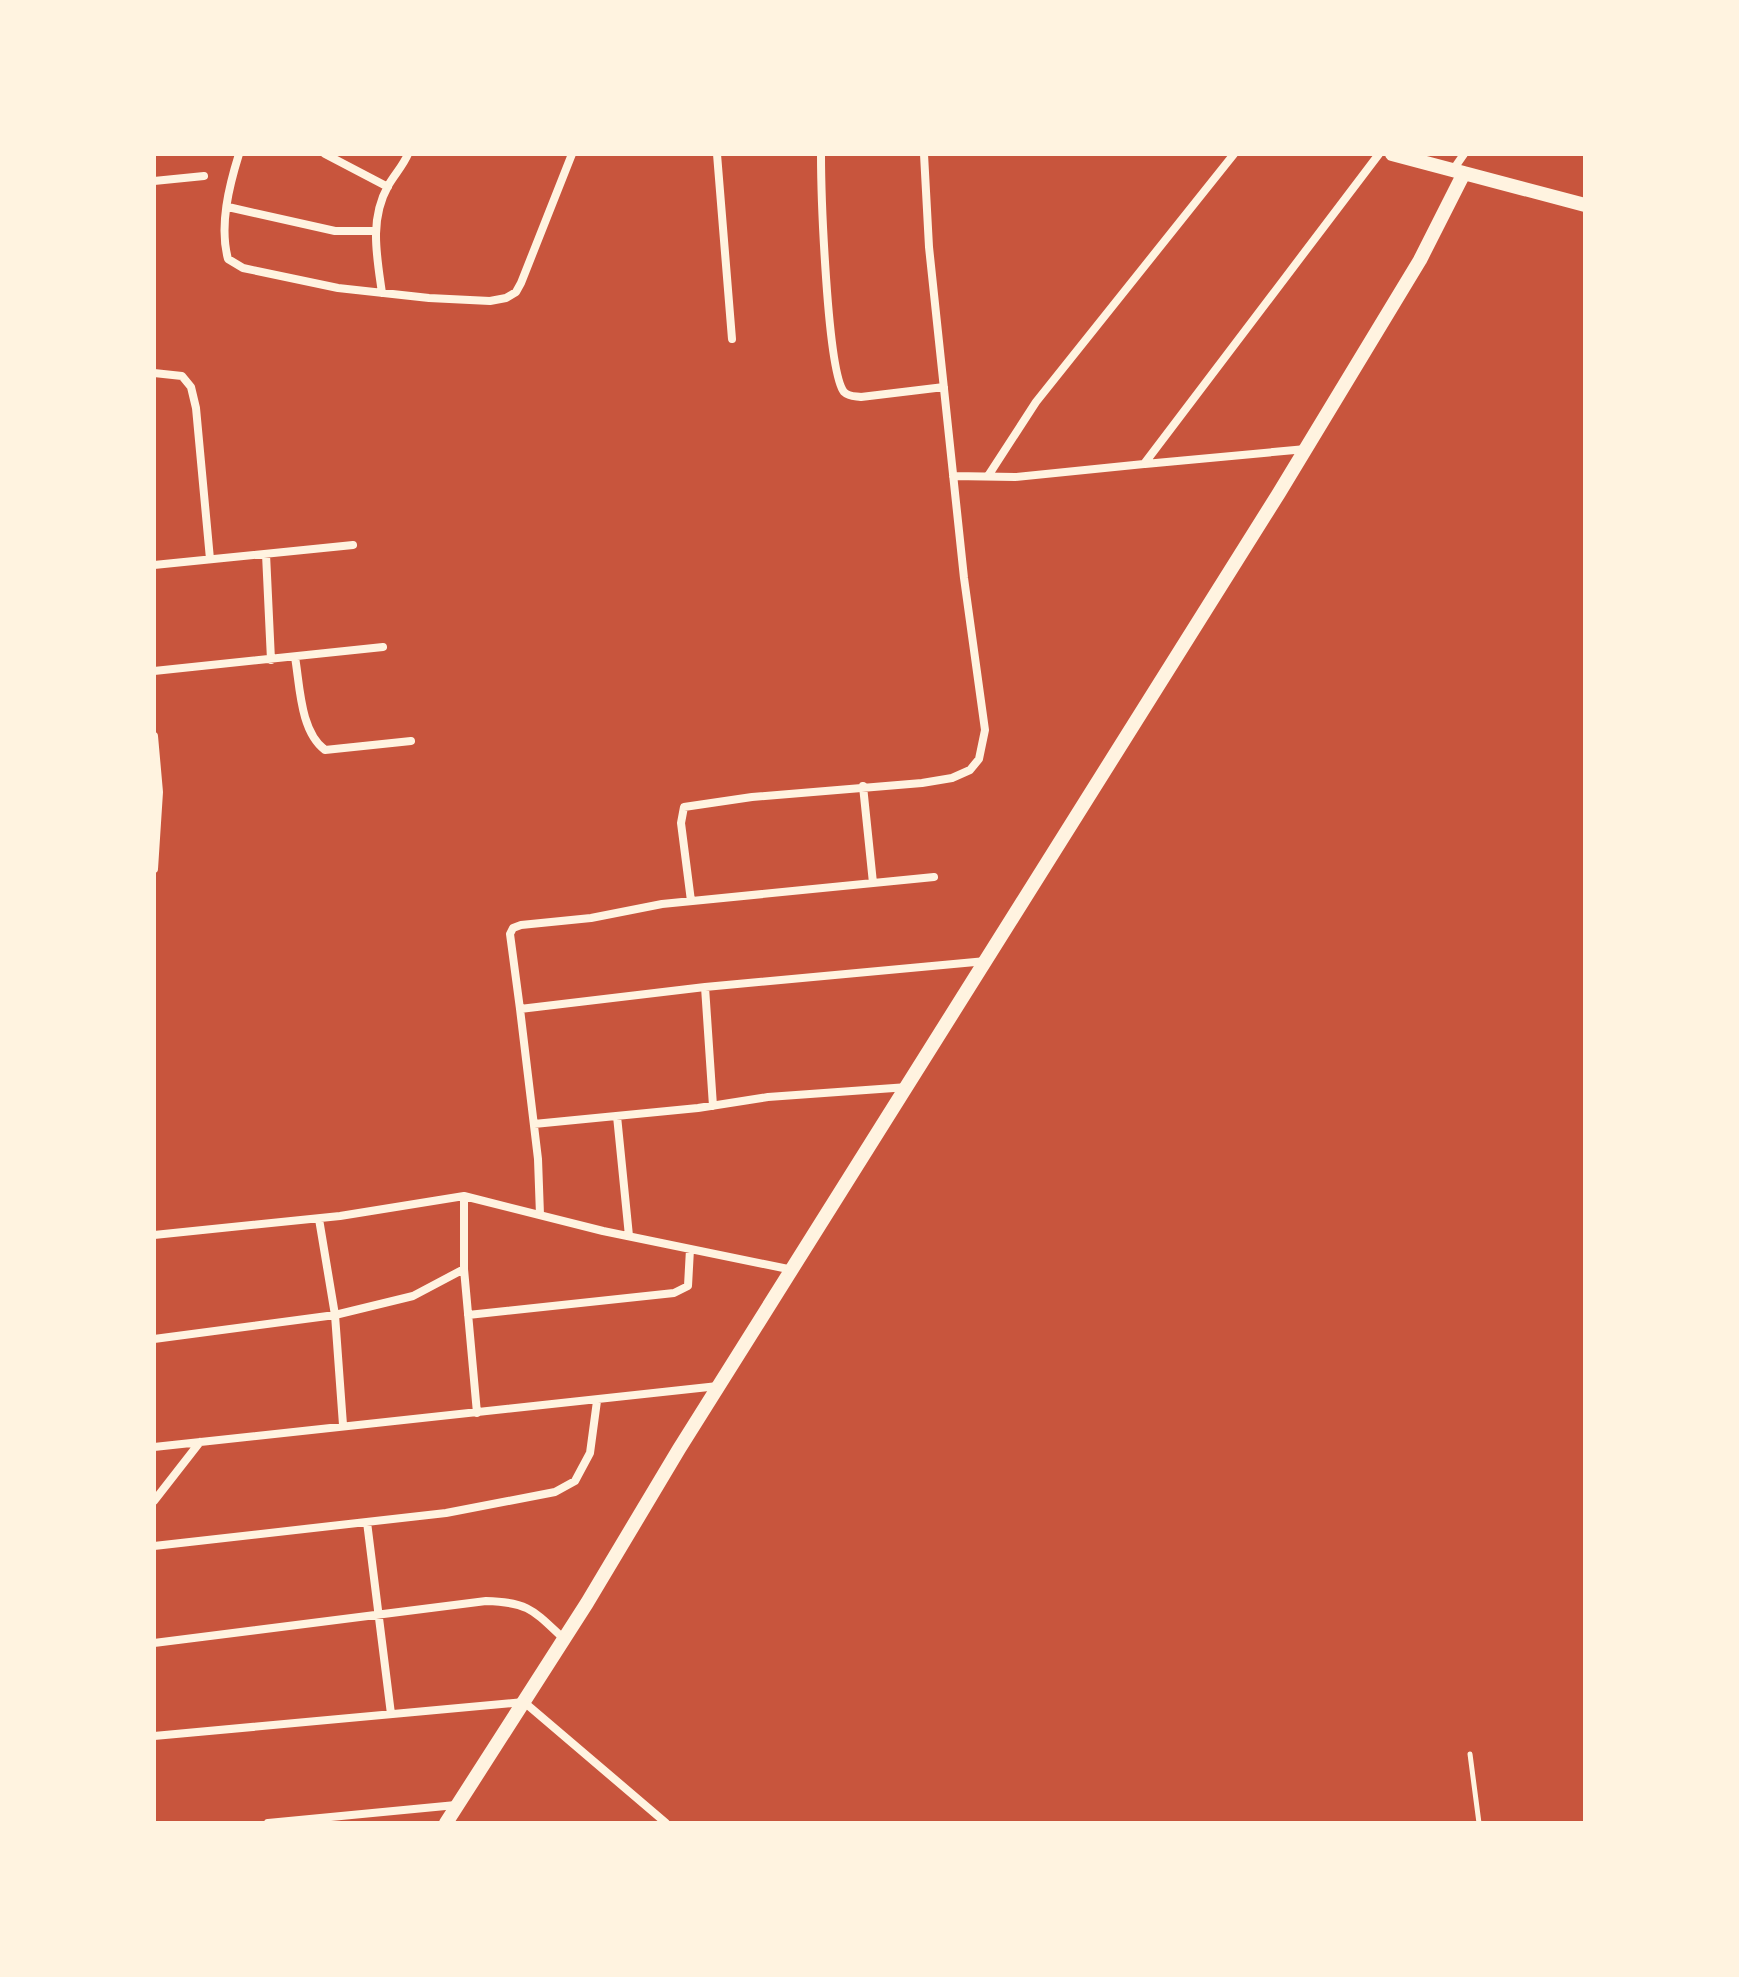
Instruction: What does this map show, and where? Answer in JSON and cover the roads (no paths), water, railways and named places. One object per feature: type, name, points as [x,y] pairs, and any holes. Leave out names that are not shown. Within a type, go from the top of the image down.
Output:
[{"type":"street","points":[[239,154],[224,244],[228,259],[243,268],[338,288],[490,301],[516,292],[572,154]]},
{"type":"street","points":[[325,154],[388,187]]},
{"type":"street","points":[[382,293],[376,231],[378,210],[408,154]]},
{"type":"street","points":[[717,154],[732,339]]},
{"type":"street","points":[[821,154],[827,287],[835,362],[842,390],[848,396],[861,397],[944,387]]},
{"type":"street","points":[[691,901],[681,823],[684,807],[863,786],[922,783],[952,778],[970,770],[979,759],[985,730],[953,476],[929,247],[924,154]]},
{"type":"street","points":[[988,476],[1036,402],[1234,154]]},
{"type":"street","points":[[1144,464],[1379,154]]},
{"type":"street","points":[[1392,154],[1585,205]]},
{"type":"street","points":[[446,1823],[564,1639],[1306,449],[1420,260],[1463,172],[1464,154]]},
{"type":"street","points":[[154,181],[204,176]]},
{"type":"street","points":[[228,207],[310,227],[335,231],[376,231]]},
{"type":"street","points":[[154,373],[182,376],[191,387],[210,559]]},
{"type":"street","points":[[953,476],[1042,475],[1306,449]]},
{"type":"street","points":[[154,565],[353,545]]},
{"type":"street","points":[[266,554],[271,660]]},
{"type":"street","points":[[154,671],[383,647]]},
{"type":"street","points":[[295,657],[309,731],[315,743],[325,750],[411,741]]},
{"type":"street","points":[[154,736],[159,792],[154,869]]},
{"type":"street","points":[[863,786],[873,883]]},
{"type":"street","points":[[540,1215],[534,1124],[510,950],[513,928],[691,901],[934,877]]},
{"type":"street","points":[[520,1009],[705,987],[987,961]]},
{"type":"street","points":[[705,987],[713,1106]]},
{"type":"street","points":[[534,1124],[713,1106],[768,1097],[909,1087]]},
{"type":"street","points":[[617,1116],[629,1236]]},
{"type":"street","points":[[154,1235],[319,1219],[464,1196],[629,1236],[793,1270]]},
{"type":"street","points":[[464,1196],[464,1269],[477,1413]]},
{"type":"street","points":[[319,1219],[335,1315],[343,1425]]},
{"type":"street","points":[[468,1315],[674,1293],[688,1286],[690,1249]]},
{"type":"street","points":[[154,1339],[335,1315],[413,1296],[464,1269]]},
{"type":"street","points":[[154,1447],[719,1386]]},
{"type":"street","points":[[154,1546],[446,1513],[555,1492],[575,1481],[590,1453],[597,1401]]},
{"type":"street","points":[[154,1501],[200,1442]]},
{"type":"street","points":[[367,1522],[391,1714]]},
{"type":"street","points":[[154,1643],[486,1601],[508,1601],[532,1609],[564,1639]]},
{"type":"street","points":[[154,1736],[524,1702],[666,1823]]},
{"type":"street","points":[[268,1823],[457,1805]]},
{"type":"street","points":[[378,1823],[388,1811]]},
{"type":"lane","points":[[1470,1754],[1479,1823]]}]
